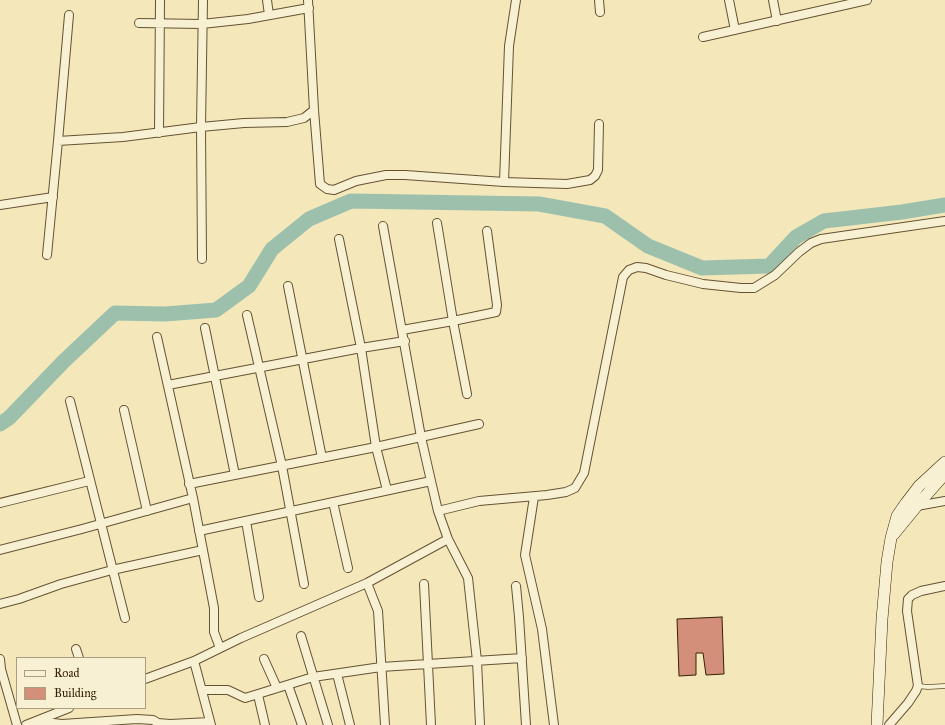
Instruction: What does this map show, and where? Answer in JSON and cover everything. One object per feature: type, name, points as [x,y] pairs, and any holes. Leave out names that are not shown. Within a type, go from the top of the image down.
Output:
[{"type":"street","points":[[159,133],[160,0]]},
{"type":"street","points":[[202,259],[201,127],[203,0]]},
{"type":"street","points":[[267,0],[269,15]]},
{"type":"street","points":[[504,182],[509,46],[516,0]]},
{"type":"street","points":[[599,0],[600,12]]},
{"type":"street","points":[[729,0],[735,30]]},
{"type":"street","points":[[773,0],[777,20]]},
{"type":"street","points":[[703,37],[777,20],[840,3],[867,0]]},
{"type":"street","points":[[139,23],[202,24],[248,19],[269,15],[308,4],[320,184],[327,189],[334,190],[356,181],[386,175],[567,184],[590,180],[596,176],[598,170],[599,124]]},
{"type":"street","points":[[47,256],[70,14]]},
{"type":"street","points":[[58,141],[123,137],[201,127],[296,120],[304,118],[314,110]]},
{"type":"street","points":[[0,205],[53,197]]},
{"type":"street","points":[[438,511],[480,501],[566,492],[575,488],[584,473],[624,278],[629,270],[637,267],[646,268],[666,275],[703,284],[754,288],[775,275],[799,252],[811,243],[821,239],[945,221]]},
{"type":"street","points":[[437,223],[453,321],[468,394]]},
{"type":"street","points":[[383,226],[405,341],[421,437],[438,511],[448,539],[468,578],[477,661],[480,725]]},
{"type":"street","points":[[402,330],[496,312],[497,305],[487,231]]},
{"type":"street","points":[[339,239],[361,348],[376,447],[387,490]]},
{"type":"street","points":[[288,286],[322,458]]},
{"type":"street","points":[[247,315],[282,466],[304,584]]},
{"type":"street","points":[[205,328],[235,475]]},
{"type":"street","points":[[157,337],[193,498],[214,608],[214,632],[220,648]]},
{"type":"street","points":[[168,385],[405,341]]},
{"type":"street","points":[[70,401],[89,481],[125,618]]},
{"type":"street","points":[[124,410],[147,511]]},
{"type":"street","points":[[189,484],[376,447],[479,424]]},
{"type":"street","points":[[877,725],[882,619],[887,562],[896,516],[919,486],[945,462]]},
{"type":"street","points":[[891,538],[945,474]]},
{"type":"street","points":[[0,503],[89,481]]},
{"type":"street","points":[[199,531],[431,481]]},
{"type":"street","points":[[534,496],[525,555],[542,629],[554,725]]},
{"type":"street","points":[[0,550],[193,498]]},
{"type":"street","points":[[917,506],[945,501]]},
{"type":"street","points":[[333,502],[348,568]]},
{"type":"street","points":[[246,521],[259,597]]},
{"type":"street","points":[[146,679],[194,661],[241,638],[367,583],[448,539]]},
{"type":"street","points":[[0,604],[19,600],[61,584],[112,570],[203,550]]},
{"type":"street","points":[[367,583],[378,611],[385,725]]},
{"type":"street","points":[[424,584],[431,725]]},
{"type":"street","points":[[516,586],[526,725]]},
{"type":"street","points":[[889,725],[904,709],[918,686],[908,611],[908,599],[912,595],[921,591],[945,586]]},
{"type":"street","points":[[301,636],[328,725]]},
{"type":"street","points":[[76,649],[79,657]]},
{"type":"street","points":[[202,690],[228,690],[245,698],[314,678],[381,667],[522,658]]},
{"type":"street","points":[[264,659],[278,688]]},
{"type":"street","points":[[0,660],[1,669],[17,725]]},
{"type":"street","points":[[36,721],[62,724],[137,719],[153,720],[158,723],[170,724],[210,723],[194,661]]},
{"type":"street","points":[[337,674],[350,725]]},
{"type":"street","points":[[288,685],[302,725]]},
{"type":"street","points":[[258,695],[265,725]]},
{"type":"street","points":[[26,725],[65,709]]},
{"type":"lane","points":[[918,686],[945,686]]},
{"type":"building","points":[[722,617],[724,674],[706,675],[703,653],[696,653],[696,675],[679,676],[677,619]]},
{"type":"waterway","points":[[0,424],[9,418],[64,361],[115,313],[165,314],[216,310],[249,286],[272,249],[309,219],[351,201],[539,204],[605,216],[648,246],[702,268],[769,266],[796,237],[824,221],[902,212],[945,205]]}]
